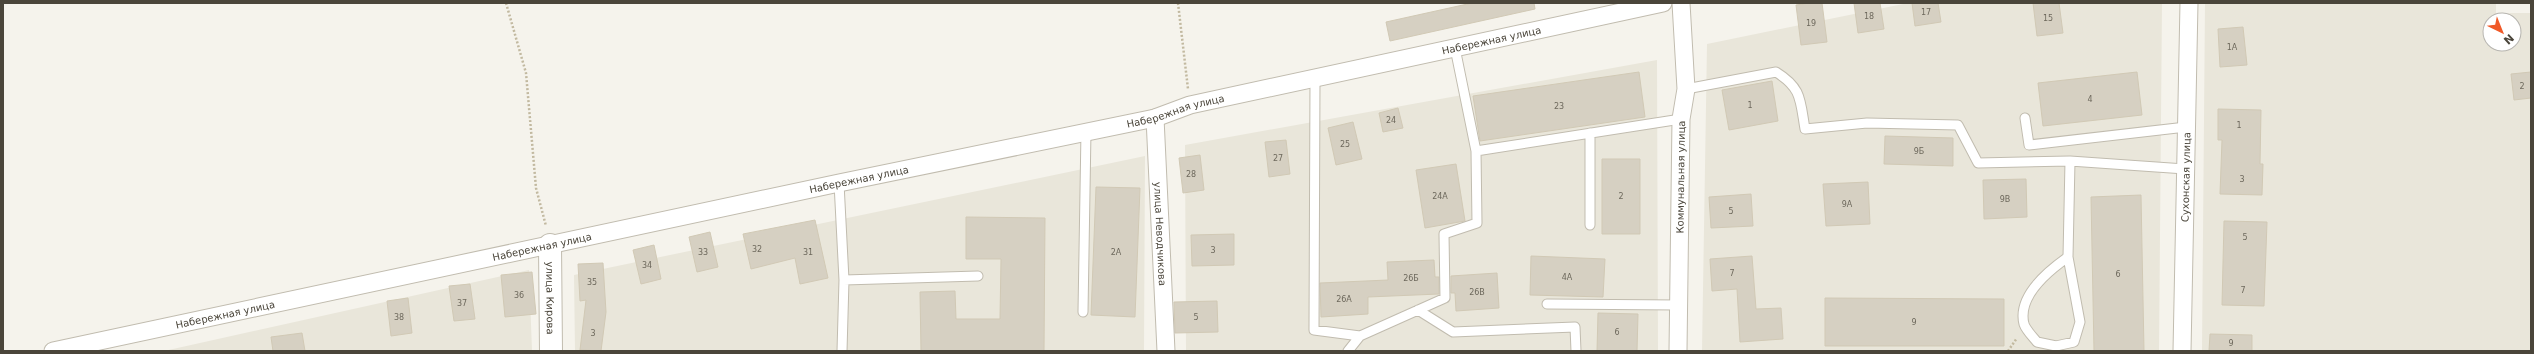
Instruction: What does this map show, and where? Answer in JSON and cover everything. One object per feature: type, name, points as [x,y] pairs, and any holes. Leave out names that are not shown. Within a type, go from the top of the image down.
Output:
[{"type":"street","name":"Набережная улица","points":[[53,351],[839,183],[1155,118],[1190,105],[1663,3]]},
{"type":"street","name":"Коммунальная улица","points":[[1678,351],[1681,119],[1686,89],[1681,3]]},
{"type":"street","name":"Сухонская улица","points":[[2182,351],[2189,3]]},
{"type":"street","name":"улица Неводчикова","points":[[1155,118],[1166,351]]},
{"type":"street","name":"улица Кирова","points":[[550,245],[551,351]]},
{"type":"lane","points":[[1348,351],[1360,336],[1444,298],[1444,234],[1477,223],[1476,151],[1455,48]]},
{"type":"lane","points":[[1686,89],[1776,72],[1791,82],[1798,94],[1805,129],[1867,123],[1958,125],[1978,163],[2070,161],[2186,169]]},
{"type":"lane","points":[[1315,79],[1314,330],[1360,336]]},
{"type":"lane","points":[[2025,118],[2029,145],[2186,127]]},
{"type":"lane","points":[[1476,151],[1681,119]]},
{"type":"lane","points":[[1084,312],[1086,131]]},
{"type":"lane","points":[[1590,133],[1590,224]]},
{"type":"lane","points":[[2068,257],[2046,273],[2023,307],[2025,325],[2037,342],[2056,346],[2074,342],[2080,322],[2068,257],[2070,161]]},
{"type":"lane","points":[[839,183],[844,280],[842,351]]},
{"type":"lane","points":[[844,280],[978,276]]},
{"type":"lane","points":[[1546,304],[1678,305]]},
{"type":"lane","points":[[1418,310],[1453,332],[1575,328],[1576,351]]},
{"type":"path","points":[[506,3],[526,73],[536,188],[550,245]]},
{"type":"path","points":[[1178,3],[1190,105]]},
{"type":"shaded area","points":[[1908,3],[2162,3],[2159,351],[1702,351],[1707,44]]},
{"type":"shaded area","points":[[2205,3],[2496,3],[2496,12],[2482,12],[2482,52],[2522,52],[2522,13],[2531,13],[2531,351],[2202,351]]},
{"type":"shaded area","points":[[1657,60],[1658,351],[1186,351],[1185,145]]},
{"type":"shaded area","points":[[1145,156],[1144,351],[575,351],[574,275]]},
{"type":"shaded area","points":[[529,270],[532,351],[164,351]]},
{"type":"building","points":[[1472,3],[1534,3],[1535,9],[1390,41],[1386,22]]},
{"type":"building","points":[[1822,3],[1827,42],[1801,45],[1796,5]]},
{"type":"building","points":[[1854,3],[1880,3],[1884,29],[1858,33]]},
{"type":"building","points":[[1912,3],[1938,3],[1941,22],[1915,26]]},
{"type":"building","points":[[2033,3],[2059,3],[2063,33],[2037,36]]},
{"type":"building","points":[[2243,27],[2247,65],[2220,67],[2218,29]]},
{"type":"building","points":[[1639,72],[1645,117],[1480,141],[1473,96]]},
{"type":"building","points":[[2137,72],[2142,115],[2043,126],[2038,83]]},
{"type":"building","points":[[2531,72],[2531,98],[2514,100],[2511,74]]},
{"type":"building","points":[[1772,81],[1778,121],[1729,130],[1722,90]]},
{"type":"building","points":[[1398,108],[1403,128],[1383,132],[1379,113]]},
{"type":"building","points":[[2218,109],[2261,110],[2260,164],[2263,164],[2262,195],[2220,194],[2222,140],[2218,140]]},
{"type":"building","points":[[1353,122],[1362,159],[1336,165],[1328,128]]},
{"type":"building","points":[[1885,136],[1953,138],[1953,166],[1884,164]]},
{"type":"building","points":[[1286,140],[1290,174],[1269,177],[1265,142]]},
{"type":"building","points":[[1200,155],[1204,190],[1183,193],[1179,158]]},
{"type":"building","points":[[1602,159],[1640,159],[1640,234],[1602,234]]},
{"type":"building","points":[[1456,164],[1465,221],[1425,228],[1416,170]]},
{"type":"building","points":[[2026,179],[2027,217],[1984,219],[1983,180]]},
{"type":"building","points":[[1868,182],[1870,224],[1826,226],[1823,184]]},
{"type":"building","points":[[1096,187],[1140,188],[1135,317],[1091,315]]},
{"type":"building","points":[[1751,194],[1753,226],[1711,228],[1709,197]]},
{"type":"building","points":[[2141,195],[2144,351],[2094,351],[2091,197]]},
{"type":"building","points":[[966,217],[1045,218],[1044,351],[921,351],[920,292],[955,291],[956,319],[1000,319],[1001,259],[966,259]]},
{"type":"building","points":[[815,220],[828,278],[800,284],[795,258],[751,269],[743,234]]},
{"type":"building","points":[[2224,221],[2267,222],[2264,306],[2222,305]]},
{"type":"building","points":[[710,232],[718,267],[697,272],[689,237]]},
{"type":"building","points":[[1234,234],[1234,265],[1192,266],[1191,235]]},
{"type":"building","points":[[654,245],[661,279],[641,284],[633,250]]},
{"type":"building","points":[[1531,256],[1605,259],[1603,297],[1530,295]]},
{"type":"building","points":[[1752,256],[1756,309],[1781,308],[1783,339],[1740,342],[1737,289],[1712,291],[1710,259]]},
{"type":"building","points":[[1434,260],[1435,277],[1439,277],[1439,294],[1368,297],[1368,314],[1321,317],[1320,283],[1388,280],[1387,262]]},
{"type":"building","points":[[603,263],[606,312],[601,351],[580,350],[586,300],[580,301],[578,264]]},
{"type":"building","points":[[532,272],[536,314],[505,317],[501,275]]},
{"type":"building","points":[[1497,273],[1499,308],[1456,311],[1455,293],[1451,293],[1451,276]]},
{"type":"building","points":[[470,284],[475,319],[454,321],[449,286]]},
{"type":"building","points":[[408,298],[412,333],[391,336],[387,301]]},
{"type":"building","points":[[1825,298],[2004,299],[2004,346],[1825,346]]},
{"type":"building","points":[[1217,301],[1218,332],[1175,333],[1174,302]]},
{"type":"building","points":[[1598,313],[1638,314],[1637,351],[1597,351]]},
{"type":"building","points":[[302,333],[305,351],[273,351],[271,337]]},
{"type":"building","points":[[2210,334],[2252,335],[2252,351],[2209,351]]}]
